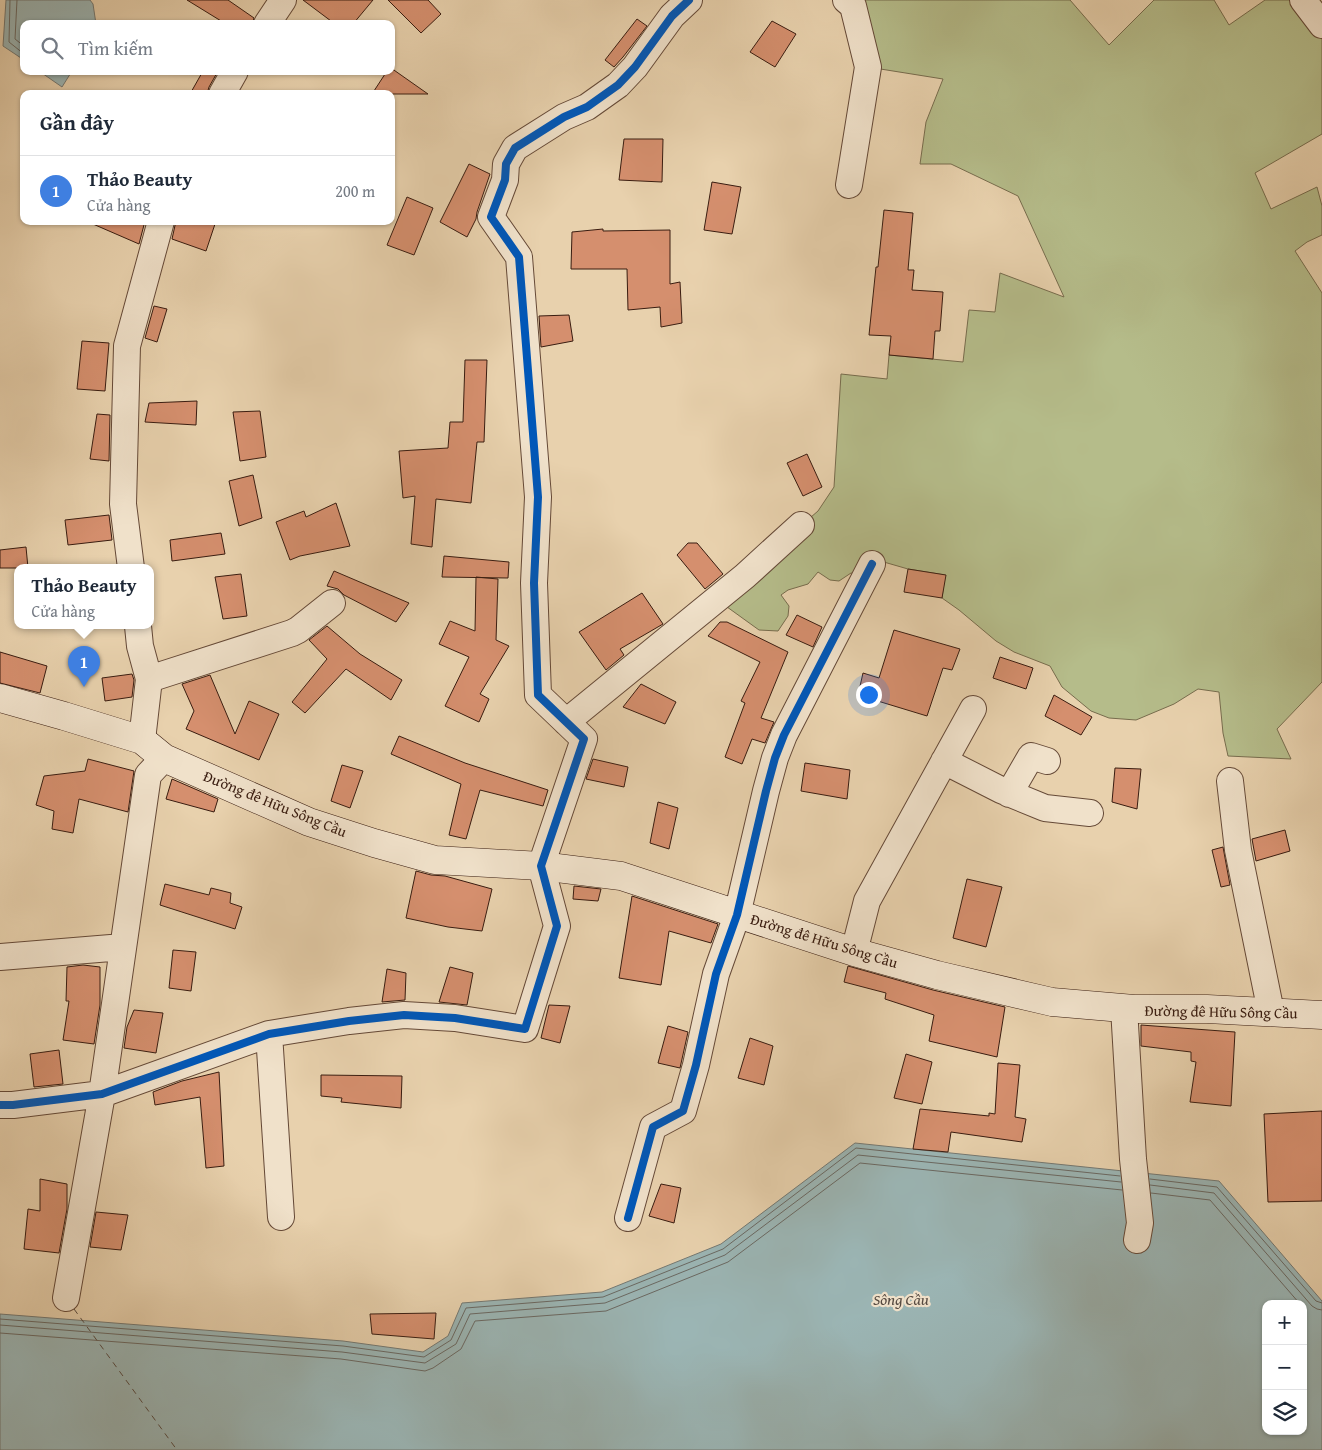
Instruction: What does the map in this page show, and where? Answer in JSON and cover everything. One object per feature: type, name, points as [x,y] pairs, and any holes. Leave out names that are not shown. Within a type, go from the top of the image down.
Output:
[{"type":"main road","name":"Đường đê Hữu Sông Cầu","points":[[0,698],[142,740],[164,758],[309,822],[435,860],[541,866],[621,876],[854,952],[937,976],[1052,1002],[1124,1008],[1207,1009],[1322,1015]]},
{"type":"street","points":[[270,20],[283,0]]},
{"type":"street","points":[[0,1105],[102,1094],[269,1034],[350,1021],[404,1015],[454,1018],[524,1029],[557,926],[541,866],[584,739],[538,695],[534,583],[538,497],[519,257],[490,217],[505,180],[506,164],[515,148],[564,117],[587,107],[618,84],[635,67],[672,16],[688,0]]},
{"type":"street","points":[[846,0],[853,6],[868,67],[849,185]]},
{"type":"street","points":[[1303,0],[1322,25]]},
{"type":"street","points":[[224,90],[233,75]]},
{"type":"street","points":[[130,564],[123,504],[127,346],[160,225]]},
{"type":"street","points":[[566,722],[744,576],[801,525]]},
{"type":"street","points":[[628,1218],[654,1127],[683,1111],[696,1066],[716,974],[737,915],[775,758],[784,736],[872,564]]},
{"type":"street","points":[[148,679],[292,633],[332,602]]},
{"type":"street","points":[[138,629],[140,646],[148,679],[142,740]]},
{"type":"street","points":[[854,952],[867,901],[973,709]]},
{"type":"street","points":[[1009,794],[1031,756],[1047,761]]},
{"type":"street","points":[[66,1298],[102,1094],[148,775],[164,758]]},
{"type":"street","points":[[944,761],[1009,794],[1045,808],[1090,813]]},
{"type":"street","points":[[1230,781],[1238,850],[1271,1012]]},
{"type":"street","points":[[0,957],[123,947]]},
{"type":"street","points":[[1124,1008],[1133,1159],[1140,1223],[1137,1240]]},
{"type":"street","points":[[269,1034],[281,1218]]},
{"type":"green space","points":[[846,0],[1070,0],[1109,45],[1154,0],[1214,0],[1229,25],[1265,0],[1303,0],[1322,25],[1322,134],[1255,173],[1271,209],[1317,187],[1322,206],[1322,235],[1307,242],[1295,251],[1322,293],[1322,682],[1277,729],[1291,759],[1228,756],[1223,733],[1219,692],[1198,689],[1174,704],[1136,720],[1109,718],[1091,711],[1062,687],[1050,666],[1014,652],[996,641],[942,598],[945,575],[908,569],[870,558],[866,576],[851,573],[839,581],[830,580],[818,572],[808,584],[788,590],[781,595],[789,606],[788,616],[778,631],[759,630],[716,599],[818,511],[834,487],[841,374],[887,379],[889,355],[963,362],[969,310],[995,312],[1000,273],[1064,297],[1018,196],[951,164],[920,164],[926,122],[943,79],[868,67]]},
{"type":"water","points":[[6,0],[90,0],[93,4],[95,20],[20,20],[20,57],[3,46]]},
{"type":"water","points":[[45,75],[70,75],[62,87]]},
{"type":"water","name":"Sông Cầu","points":[[855,1143],[1219,1181],[1322,1301],[1322,1450],[0,1450],[0,1314],[343,1341],[423,1352],[448,1336],[462,1303],[602,1292],[721,1244]]},
{"type":"building","points":[[187,0],[228,0],[254,18],[253,20],[220,20]]},
{"type":"building","points":[[303,0],[373,0],[356,20],[330,20]]},
{"type":"building","points":[[388,0],[428,0],[441,14],[421,33]]},
{"type":"building","points":[[637,19],[647,26],[614,67],[605,60]]},
{"type":"building","points":[[772,21],[796,34],[775,67],[750,52]]},
{"type":"building","points":[[395,71],[428,94],[395,94],[395,90],[375,90],[384,75],[395,75]]},
{"type":"building","points":[[201,75],[216,75],[208,90],[192,90]]},
{"type":"building","points":[[624,139],[663,139],[662,182],[619,180]]},
{"type":"building","points":[[469,164],[490,174],[476,219],[467,237],[440,222]]},
{"type":"building","points":[[712,182],[741,187],[732,234],[704,230]]},
{"type":"building","points":[[407,197],[433,208],[414,255],[387,245]]},
{"type":"building","points":[[884,210],[913,213],[908,270],[914,270],[912,290],[943,292],[940,331],[935,331],[933,359],[889,355],[891,336],[869,335]]},
{"type":"building","points":[[95,225],[144,225],[139,244]]},
{"type":"building","points":[[175,225],[215,225],[206,251],[172,239]]},
{"type":"building","points":[[603,229],[603,231],[670,230],[670,284],[680,282],[682,323],[661,327],[660,307],[628,310],[627,269],[571,269],[572,232]]},
{"type":"building","points":[[154,306],[167,309],[157,342],[145,338]]},
{"type":"building","points":[[569,315],[573,341],[541,347],[539,316]]},
{"type":"building","points":[[82,341],[109,343],[105,391],[77,389]]},
{"type":"building","points":[[465,360],[487,360],[484,442],[477,442],[471,503],[436,499],[432,547],[411,544],[415,496],[403,498],[399,451],[448,448],[450,422],[463,422]]},
{"type":"building","points":[[197,401],[196,425],[145,422],[149,403]]},
{"type":"building","points":[[260,411],[266,457],[240,461],[233,412]]},
{"type":"building","points":[[97,414],[110,415],[109,461],[90,459]]},
{"type":"building","points":[[807,454],[822,487],[803,496],[787,463]]},
{"type":"building","points":[[253,475],[262,518],[239,526],[229,481]]},
{"type":"building","points":[[336,503],[350,546],[300,556],[290,560],[276,522],[304,511],[306,517]]},
{"type":"building","points":[[109,515],[112,540],[68,545],[65,520]]},
{"type":"building","points":[[221,533],[225,554],[172,561],[170,540]]},
{"type":"building","points":[[688,543],[697,543],[723,574],[705,589],[677,555]]},
{"type":"building","points":[[26,547],[28,564],[14,564],[14,568],[0,568],[0,550]]},
{"type":"building","points":[[444,556],[509,562],[508,578],[442,577]]},
{"type":"building","points":[[908,569],[946,575],[942,598],[904,592]]},
{"type":"building","points":[[334,571],[409,603],[396,622],[344,595],[338,589],[327,586]]},
{"type":"building","points":[[241,574],[247,616],[223,619],[215,577]]},
{"type":"building","points":[[476,577],[498,579],[496,640],[509,646],[480,694],[489,699],[479,722],[445,706],[469,657],[439,644],[450,621],[475,631]]},
{"type":"building","points":[[642,593],[663,624],[620,649],[624,655],[606,670],[579,632]]},
{"type":"building","points":[[797,615],[822,627],[813,647],[786,635]]},
{"type":"building","points":[[720,622],[727,622],[788,652],[761,718],[774,722],[765,743],[752,739],[742,764],[725,757],[745,703],[741,701],[760,662],[708,636]]},
{"type":"building","points":[[327,626],[360,654],[402,680],[391,700],[346,669],[305,713],[292,702],[327,659],[309,640]]},
{"type":"building","points":[[894,630],[960,649],[952,670],[943,668],[927,716],[858,695],[863,673],[879,678]]},
{"type":"building","points":[[0,652],[47,666],[40,693],[0,683]]},
{"type":"building","points":[[1000,657],[1033,668],[1026,689],[993,678]]},
{"type":"building","points":[[132,674],[134,680],[132,697],[105,701],[102,678]]},
{"type":"building","points":[[210,675],[235,734],[249,701],[279,714],[259,760],[186,729],[194,711],[182,684]]},
{"type":"building","points":[[641,684],[676,702],[665,724],[623,707]]},
{"type":"building","points":[[1054,695],[1092,717],[1081,735],[1045,716]]},
{"type":"building","points":[[399,736],[465,763],[548,790],[543,806],[480,790],[466,839],[449,835],[461,784],[391,754]]},
{"type":"building","points":[[88,759],[134,771],[128,812],[79,799],[73,833],[52,829],[54,811],[36,805],[44,776],[85,771]]},
{"type":"building","points":[[593,759],[628,767],[624,787],[586,779]]},
{"type":"building","points":[[805,763],[850,770],[847,799],[801,791]]},
{"type":"building","points":[[342,765],[363,771],[350,808],[331,801]]},
{"type":"building","points":[[1115,768],[1141,769],[1137,809],[1112,802]]},
{"type":"building","points":[[172,779],[218,799],[214,812],[166,799]]},
{"type":"building","points":[[658,802],[678,808],[669,849],[650,843]]},
{"type":"building","points":[[1285,830],[1290,851],[1256,861],[1252,839]]},
{"type":"building","points":[[1223,847],[1230,885],[1221,887],[1212,850]]},
{"type":"building","points":[[416,871],[445,876],[492,889],[482,931],[448,927],[406,918]]},
{"type":"building","points":[[967,879],[1002,887],[986,947],[953,938]]},
{"type":"building","points":[[165,884],[209,895],[211,888],[231,893],[230,903],[242,907],[235,929],[160,905]]},
{"type":"building","points":[[574,886],[601,889],[598,901],[573,899]]},
{"type":"building","points":[[632,896],[718,924],[711,943],[669,931],[661,985],[619,978]]},
{"type":"building","points":[[173,950],[196,952],[191,991],[169,988]]},
{"type":"building","points":[[83,965],[100,967],[100,1005],[94,1044],[63,1040],[69,1001],[66,1001],[67,967]]},
{"type":"building","points":[[848,966],[933,990],[1005,1007],[997,1057],[929,1041],[934,1015],[885,999],[886,993],[844,982]]},
{"type":"building","points":[[450,967],[473,973],[467,1005],[439,1002]]},
{"type":"building","points":[[387,969],[406,973],[405,1000],[382,1002]]},
{"type":"building","points":[[549,1005],[570,1006],[560,1043],[541,1038]]},
{"type":"building","points":[[134,1010],[163,1013],[156,1053],[124,1048],[127,1027]]},
{"type":"building","points":[[1141,1025],[1235,1032],[1231,1106],[1190,1102],[1196,1062],[1191,1061],[1191,1052],[1141,1046]]},
{"type":"building","points":[[668,1026],[688,1032],[680,1068],[658,1063]]},
{"type":"building","points":[[750,1038],[773,1046],[764,1085],[738,1078]]},
{"type":"building","points":[[59,1050],[63,1084],[34,1087],[30,1054]]},
{"type":"building","points":[[906,1054],[932,1062],[922,1104],[894,1098]]},
{"type":"building","points":[[998,1063],[1020,1065],[1015,1117],[1026,1119],[1022,1142],[951,1132],[948,1152],[913,1149],[920,1109],[989,1116],[989,1113],[995,1114]]},
{"type":"building","points":[[219,1072],[224,1166],[206,1168],[200,1097],[155,1105],[153,1092],[182,1081]]},
{"type":"building","points":[[321,1075],[402,1076],[401,1108],[341,1102],[342,1098],[321,1096]]},
{"type":"building","points":[[1322,1111],[1322,1201],[1268,1202],[1264,1114]]},
{"type":"building","points":[[40,1179],[67,1184],[67,1209],[59,1253],[24,1249],[28,1209],[40,1211]]},
{"type":"building","points":[[661,1184],[681,1188],[674,1223],[649,1216]]},
{"type":"building","points":[[96,1212],[128,1215],[121,1250],[90,1247]]},
{"type":"building","points":[[436,1313],[434,1339],[372,1334],[370,1314]]},
{"type":"ferry route","points":[[74,1309],[177,1450]]},
{"type":"cycle path","points":[[0,1105],[102,1094],[269,1034],[349,1021],[404,1015],[455,1018],[525,1029],[557,926],[541,866],[584,739],[538,695],[534,583],[538,497],[519,257],[491,217],[505,180],[506,164],[515,148],[564,117],[587,107],[618,85],[635,67],[672,16],[689,0]]},
{"type":"cycle path","points":[[628,1218],[653,1127],[683,1111],[696,1065],[716,974],[737,915],[775,758],[784,735],[872,564]]},
{"type":"place","name":"Thảo Beauty","points":[[84,687]]}]
